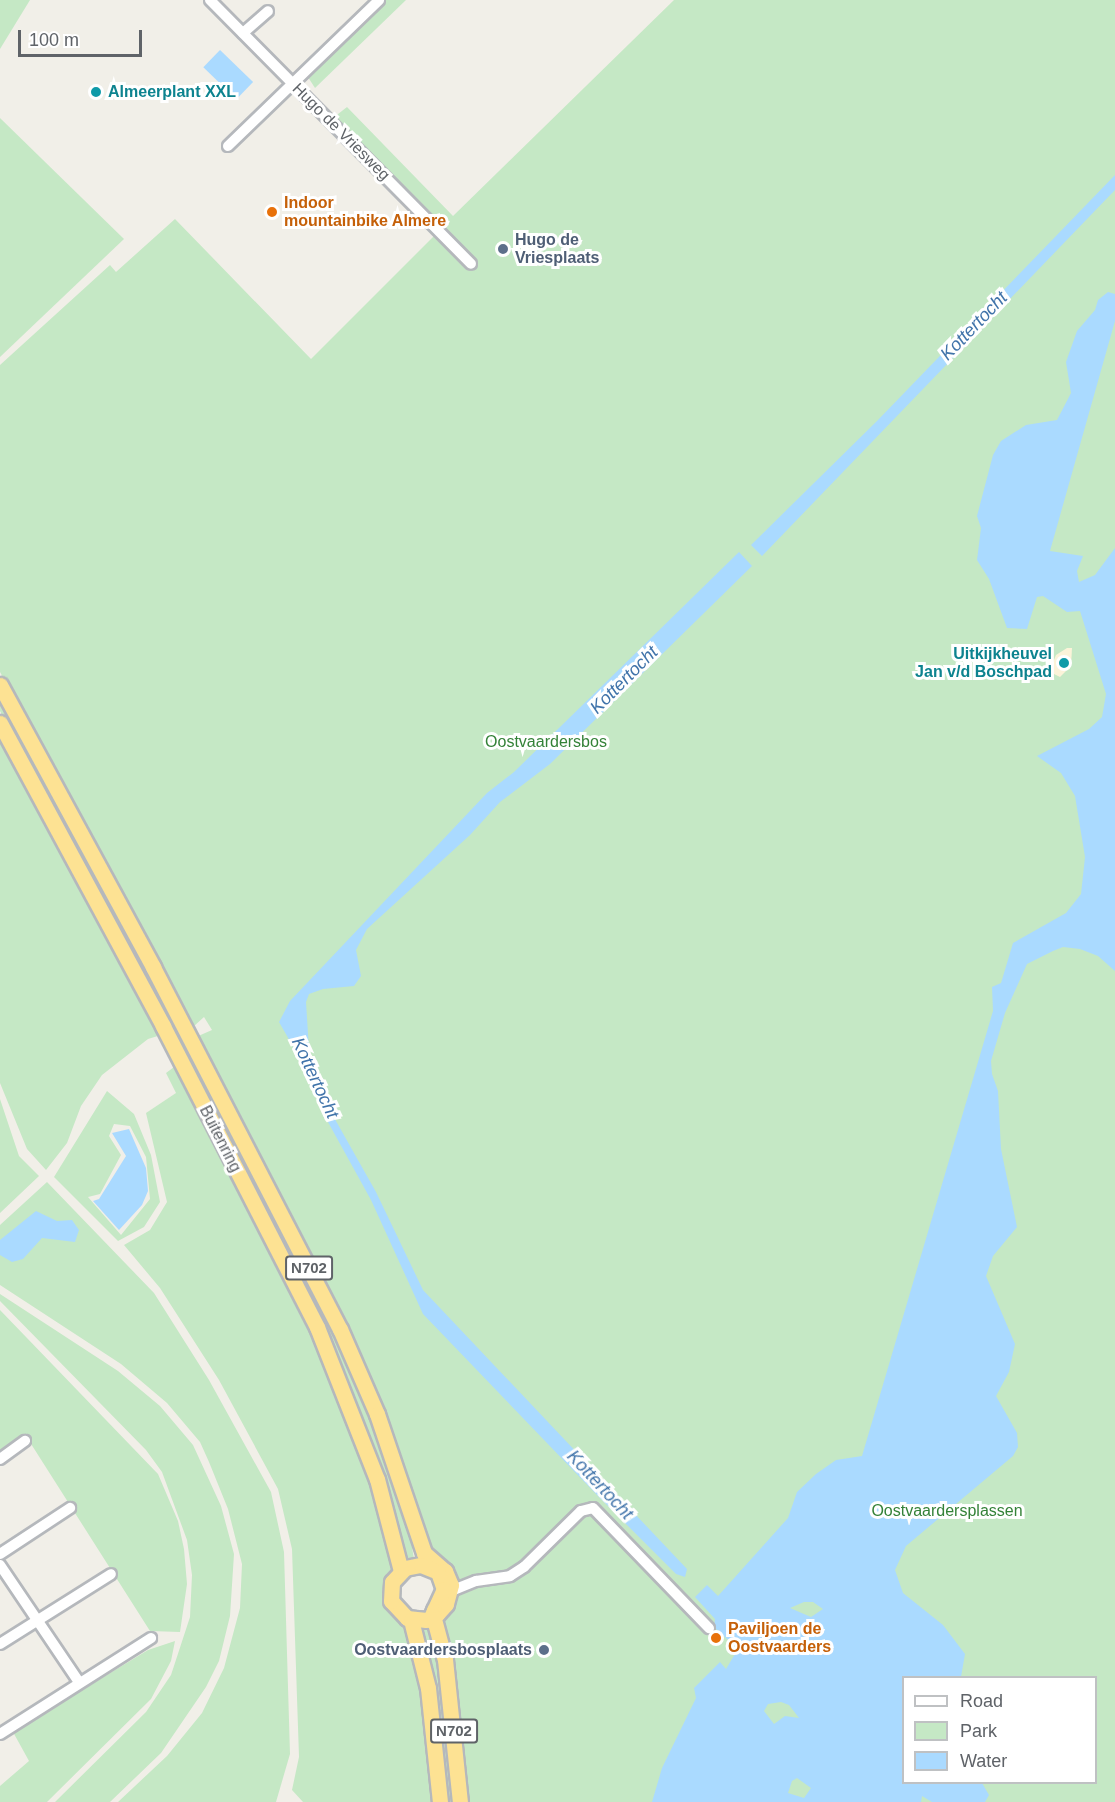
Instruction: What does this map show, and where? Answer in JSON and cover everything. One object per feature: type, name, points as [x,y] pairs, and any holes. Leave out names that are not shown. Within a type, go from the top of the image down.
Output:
[{"type":"highway","name":"Buitenring","points":[[0,686],[164,988],[340,1329],[377,1414],[409,1508],[440,1575]]},
{"type":"highway","name":"Buitenring","points":[[0,723],[168,1036],[317,1327],[377,1479],[401,1570]]},
{"type":"highway","points":[[401,1570],[440,1575],[437,1614],[411,1620]]},
{"type":"highway","name":"N702","points":[[401,1570],[392,1582],[391,1601],[399,1613],[411,1620],[428,1688],[440,1802]]},
{"type":"highway","name":"N702","points":[[437,1614],[445,1660],[460,1802]]},
{"type":"street","name":"Hugo de Vriesweg","points":[[210,0],[471,264]]},
{"type":"street","points":[[228,146],[379,0]]},
{"type":"street","points":[[243,33],[268,12]]},
{"type":"street","points":[[0,1459],[25,1441]]},
{"type":"street","points":[[0,1554],[70,1508]]},
{"type":"street","points":[[440,1575],[476,1581],[510,1576],[524,1567],[581,1511],[593,1508],[709,1628]]},
{"type":"street","points":[[0,1565],[79,1682]]},
{"type":"street","points":[[0,1644],[111,1574]]},
{"type":"street","points":[[0,1734],[151,1638]]},
{"type":"green space","points":[[0,0],[30,0],[0,49]]},
{"type":"green space","points":[[383,0],[406,0],[315,88],[306,74]]},
{"type":"green space","name":"Oostvaardersbos","points":[[674,0],[1115,0],[1115,1802],[468,1802],[444,1621],[460,1593],[454,1572],[428,1551],[390,1435],[196,1037],[212,1030],[204,1017],[193,1027],[0,672],[0,365],[110,265],[116,272],[175,219],[311,359],[438,232],[333,118],[347,107],[453,216]]},
{"type":"green space","points":[[0,118],[124,239],[0,357]]},
{"type":"green space","points":[[0,692],[158,986],[357,1377],[407,1517],[414,1559],[405,1561],[359,1407],[324,1325],[0,711]]},
{"type":"green space","points":[[0,736],[161,1035],[148,1039],[102,1075],[81,1106],[67,1143],[46,1170],[27,1149],[0,1083]]},
{"type":"green space","points":[[178,1064],[306,1315],[375,1479],[396,1565],[389,1580],[415,1639],[436,1802],[303,1802],[292,1790],[299,1757],[292,1549],[278,1489],[219,1380],[160,1288],[124,1245],[150,1230],[167,1202],[146,1113],[176,1093],[166,1073]]},
{"type":"green space","points":[[107,1091],[134,1114],[151,1155],[160,1202],[144,1227],[118,1241],[54,1177]],"holes":[[[114,1124],[130,1126],[146,1157],[150,1199],[121,1235],[88,1197],[100,1194],[121,1155],[109,1136]]]},
{"type":"green space","points":[[0,1099],[19,1156],[39,1176],[0,1213]]},
{"type":"green space","points":[[47,1182],[154,1293],[209,1380],[271,1492],[284,1552],[290,1754],[276,1802],[118,1802],[167,1756],[202,1713],[224,1668],[240,1608],[242,1564],[228,1509],[200,1442],[167,1403],[121,1364],[0,1285],[0,1225]]},
{"type":"green space","points":[[0,1294],[118,1371],[160,1406],[193,1445],[221,1506],[234,1554],[230,1616],[219,1661],[206,1687],[161,1753],[110,1802],[55,1802],[146,1712],[171,1675],[190,1617],[192,1575],[187,1540],[162,1472],[146,1450],[0,1301]]},
{"type":"green space","points":[[0,1310],[158,1474],[178,1521],[184,1549],[187,1584],[180,1632],[150,1631],[26,1436],[0,1451]]},
{"type":"green space","points":[[430,1623],[440,1663],[456,1802],[446,1802],[425,1660],[421,1626]]},
{"type":"green space","points":[[175,1641],[171,1661],[151,1699],[47,1802],[0,1802],[0,1786],[29,1761],[13,1732],[148,1650]]},
{"type":"sand","points":[[1067,648],[1072,648],[1071,666],[1060,677],[1054,674],[1052,665],[1056,655]]},
{"type":"water","points":[[220,50],[253,82],[236,99],[203,67]]},
{"type":"water","name":"Kottertocht","points":[[1115,175],[1115,190],[762,556],[751,545],[877,421]]},
{"type":"water","points":[[1108,292],[1115,294],[1115,321],[1050,551],[1083,556],[1077,571],[1079,582],[1095,575],[1115,548],[1115,971],[1098,956],[1080,949],[1063,947],[1027,964],[1005,1013],[991,1061],[992,1074],[998,1091],[1001,1149],[1017,1227],[993,1256],[986,1276],[1015,1344],[1009,1372],[996,1396],[1017,1433],[1018,1447],[1013,1456],[906,1546],[895,1570],[903,1593],[943,1625],[965,1654],[961,1676],[902,1676],[902,1784],[983,1784],[989,1795],[985,1802],[932,1802],[922,1796],[921,1802],[652,1802],[662,1768],[696,1698],[694,1688],[720,1662],[726,1669],[738,1649],[714,1627],[715,1619],[695,1597],[707,1585],[718,1596],[788,1518],[797,1492],[816,1474],[836,1460],[862,1456],[993,1011],[992,987],[1001,983],[1013,943],[1066,913],[1081,894],[1085,857],[1075,796],[1061,773],[1037,756],[1089,729],[1102,717],[1106,694],[1080,611],[1067,612],[1043,596],[1037,597],[1027,629],[1007,628],[989,579],[977,560],[981,528],[977,516],[993,455],[1001,441],[1026,425],[1057,420],[1071,393],[1066,362],[1077,331],[1095,310],[1098,300]],"holes":[[[804,1602],[813,1602],[823,1609],[811,1617],[790,1608]],[[781,1702],[789,1705],[799,1718],[785,1716],[774,1724],[764,1711],[768,1704]],[[797,1778],[811,1788],[804,1798],[788,1793],[792,1781]]]},
{"type":"water","name":"Kottertocht","points":[[739,552],[752,566],[550,764],[500,802],[470,835],[367,929],[356,950],[361,976],[354,986],[323,989],[309,994],[306,1002],[310,1065],[318,1077],[323,1098],[376,1192],[423,1290],[687,1569],[685,1577],[676,1574],[596,1494],[423,1314],[371,1200],[323,1113],[310,1076],[279,1022],[290,1001],[487,793],[514,772]]},
{"type":"water","points":[[129,1129],[146,1168],[148,1191],[142,1205],[119,1230],[93,1201],[99,1199],[126,1156],[112,1133]]},
{"type":"water","points":[[36,1211],[57,1221],[72,1220],[79,1230],[75,1242],[42,1238],[23,1259],[12,1262],[0,1255],[0,1240]]},
{"type":"place","name":"Almeerplant XXL","points":[[96,92]]},
{"type":"place","name":"Indoor mountainbike Almere","points":[[272,212]]},
{"type":"place","name":"Hugo de Vriesplaats","points":[[503,249]]},
{"type":"place","name":"Uitkijkheuvel Jan v/d Boschpad","points":[[1064,663]]},
{"type":"place","name":"Paviljoen de Oostvaarders","points":[[716,1638]]},
{"type":"place","name":"Oostvaardersbosplaats","points":[[544,1650]]},
{"type":"park label","name":"Oostvaardersplassen","points":[[947,1511]]}]
